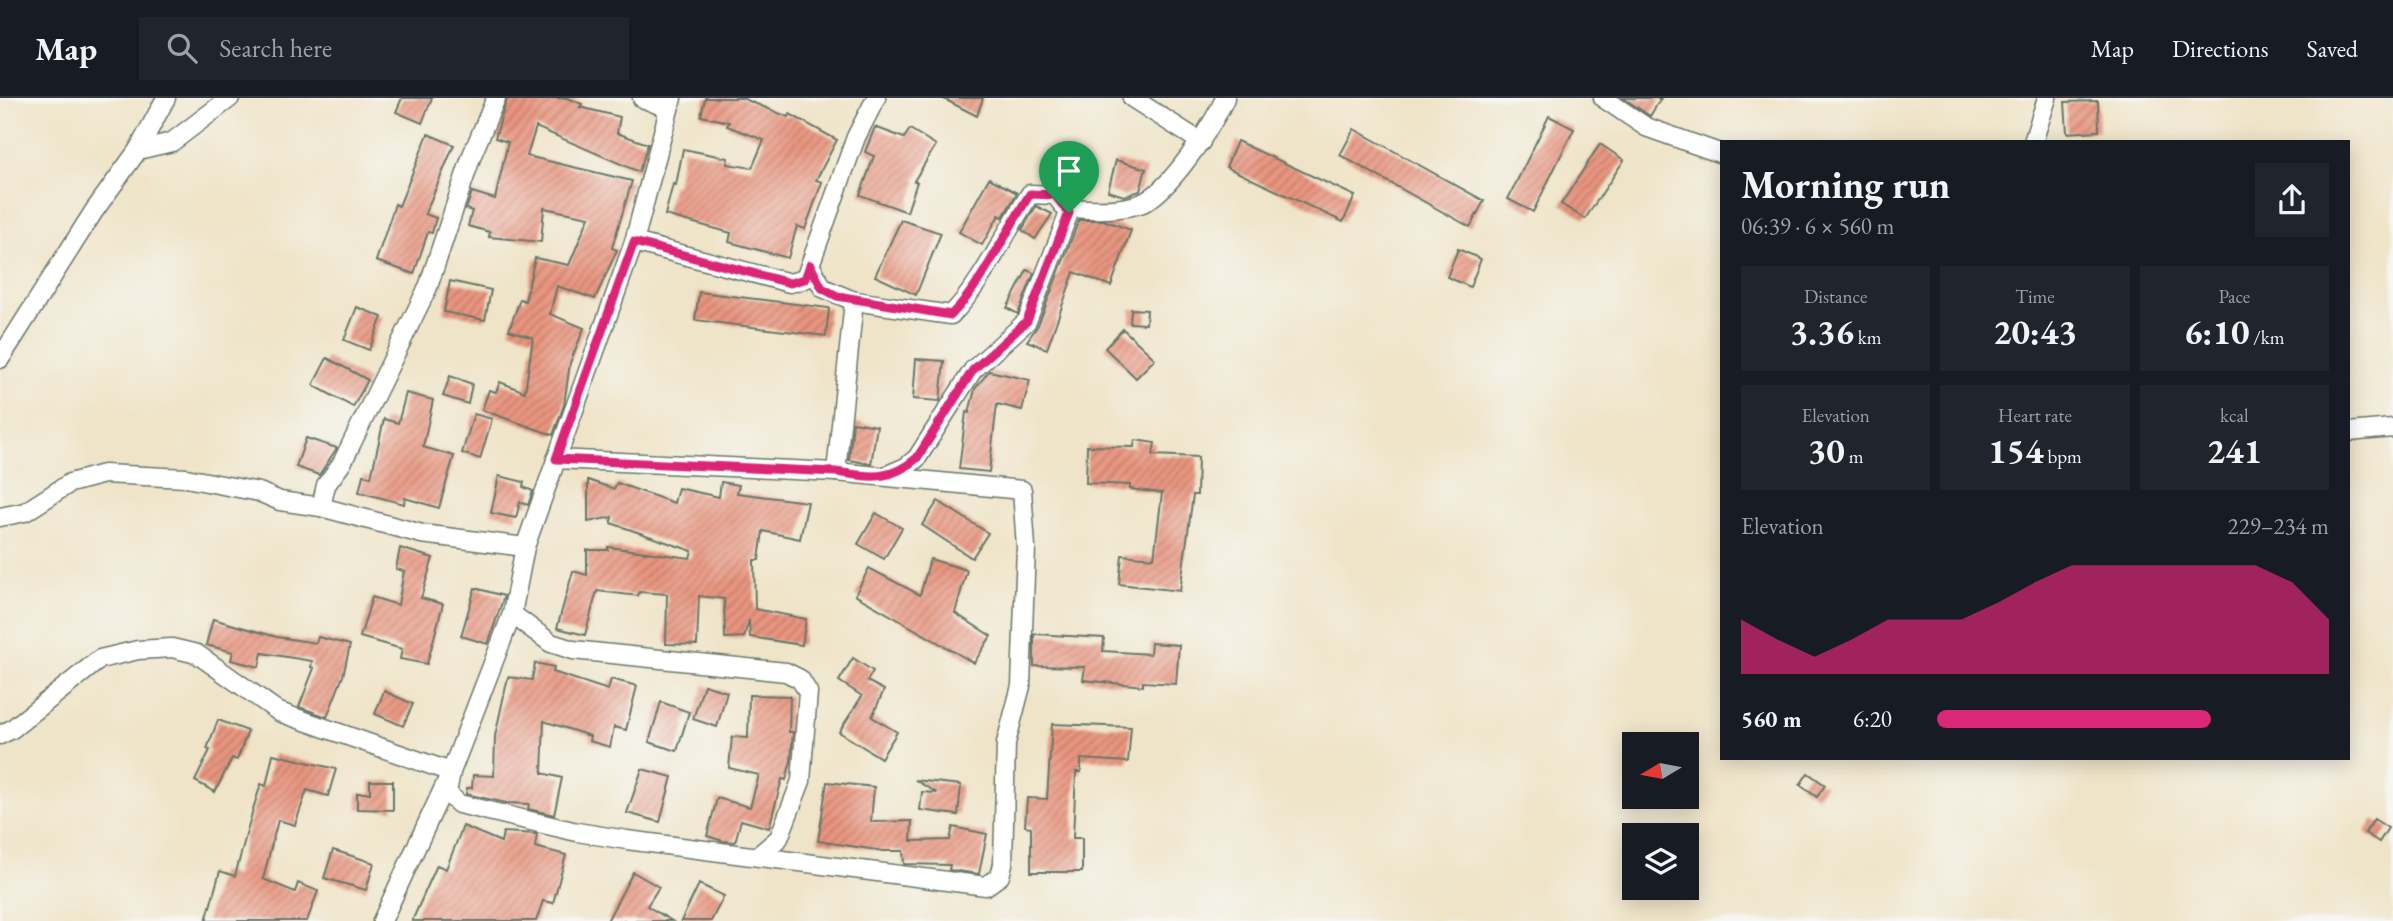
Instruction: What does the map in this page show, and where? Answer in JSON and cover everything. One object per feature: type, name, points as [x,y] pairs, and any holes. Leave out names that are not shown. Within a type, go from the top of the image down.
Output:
[{"type":"street","points":[[0,359],[94,211],[138,150],[166,98]]},
{"type":"street","points":[[138,150],[172,142],[230,98]]},
{"type":"street","points":[[321,507],[326,485],[342,463],[428,287],[471,155],[496,98]]},
{"type":"street","points":[[382,921],[451,772],[512,614],[525,547],[634,242],[669,103],[642,98]]},
{"type":"street","points":[[634,242],[790,283],[805,279],[856,137],[876,98]]},
{"type":"street","points":[[1132,98],[1201,142]]},
{"type":"street","points":[[878,478],[906,467],[917,458],[973,370],[1027,321],[1069,213],[1074,208],[1093,210],[1139,204],[1150,198],[1201,142],[1225,98]]},
{"type":"street","points":[[1603,98],[1646,127],[1720,153]]},
{"type":"street","points":[[2034,140],[2047,98]]},
{"type":"street","points":[[810,265],[822,288],[854,301],[951,315],[973,293],[979,275],[1030,194],[1055,195],[1069,213]]},
{"type":"street","points":[[836,472],[854,301]]},
{"type":"street","points":[[2350,432],[2393,428]]},
{"type":"street","points":[[451,772],[447,793],[459,804],[577,832],[986,886],[1000,876],[1003,864],[1006,743],[1021,686],[1026,547],[1021,490],[836,472],[556,459]]},
{"type":"street","points":[[0,517],[25,512],[70,483],[104,474],[186,478],[321,507],[422,534],[525,547]]},
{"type":"street","points":[[512,614],[551,643],[573,650],[786,672],[800,679],[808,692],[801,781],[779,838],[759,855]]},
{"type":"street","points":[[0,735],[12,729],[100,659],[138,650],[172,648],[197,654],[279,712],[451,772]]},
{"type":"street","points":[[779,838],[791,861]]},
{"type":"building","points":[[402,98],[432,98],[422,123],[396,112]]},
{"type":"building","points":[[507,98],[567,98],[582,104],[580,107],[620,117],[617,133],[648,144],[639,172],[536,127],[527,156],[632,181],[612,248],[617,250],[595,299],[557,286],[550,314],[584,328],[570,363],[564,405],[553,435],[482,410],[489,390],[496,392],[500,382],[525,392],[533,338],[509,330],[520,299],[525,301],[535,258],[569,265],[589,217],[544,208],[541,242],[489,237],[490,232],[468,226],[472,211],[466,209],[472,192],[495,199],[508,142],[495,138]]},
{"type":"building","points":[[705,98],[742,98],[788,117],[790,114],[837,140],[816,180],[822,182],[805,229],[797,226],[788,258],[729,242],[731,233],[665,215],[673,184],[676,185],[683,149],[728,158],[727,164],[752,168],[764,140],[727,126],[729,122],[701,116]]},
{"type":"building","points":[[942,98],[983,98],[977,116]]},
{"type":"building","points":[[1623,98],[1661,98],[1650,116]]},
{"type":"building","points":[[2098,101],[2099,131],[2067,133],[2065,102]]},
{"type":"building","points":[[1549,116],[1574,129],[1533,212],[1508,199]]},
{"type":"building","points":[[875,127],[904,138],[910,129],[936,145],[914,181],[917,182],[907,212],[860,195],[874,156],[865,152]]},
{"type":"building","points":[[1354,129],[1484,201],[1470,227],[1340,155]]},
{"type":"building","points":[[428,134],[454,145],[425,214],[436,218],[432,233],[428,232],[414,274],[376,261],[395,204],[399,206]]},
{"type":"building","points":[[1237,141],[1355,196],[1343,222],[1226,167]]},
{"type":"building","points":[[1600,144],[1624,160],[1585,219],[1561,204]]},
{"type":"building","points":[[1116,160],[1146,169],[1140,191],[1124,196],[1108,191]]},
{"type":"building","points":[[989,178],[1017,193],[1003,217],[999,215],[982,245],[959,232]]},
{"type":"building","points":[[1036,206],[1052,214],[1035,239],[1022,230]]},
{"type":"building","points":[[901,220],[941,233],[916,295],[875,276]]},
{"type":"building","points":[[1079,220],[1103,220],[1131,230],[1111,286],[1074,272],[1047,349],[1027,341],[1038,325]]},
{"type":"building","points":[[1458,249],[1481,259],[1470,287],[1447,277]]},
{"type":"building","points":[[1027,270],[1034,273],[1018,314],[1007,308]]},
{"type":"building","points":[[450,281],[491,290],[485,320],[444,312]]},
{"type":"building","points":[[699,292],[829,308],[826,336],[695,320]]},
{"type":"building","points":[[357,307],[382,317],[369,350],[344,340]]},
{"type":"building","points":[[1131,309],[1147,310],[1146,324],[1130,323]]},
{"type":"building","points":[[1123,329],[1155,359],[1136,378],[1105,348]]},
{"type":"building","points":[[327,358],[368,380],[353,407],[313,385]]},
{"type":"building","points":[[916,359],[944,361],[940,401],[913,399]]},
{"type":"building","points":[[989,371],[1030,380],[1022,410],[997,404],[989,472],[959,469],[966,412],[969,413],[975,389]]},
{"type":"building","points":[[450,376],[472,384],[468,404],[443,396]]},
{"type":"building","points":[[406,393],[433,400],[423,447],[454,456],[439,508],[405,498],[404,504],[359,492],[363,475],[371,477],[384,419],[398,423]]},
{"type":"building","points":[[474,414],[492,419],[480,459],[462,453]]},
{"type":"building","points":[[853,422],[877,426],[871,464],[849,460]]},
{"type":"building","points":[[306,438],[337,448],[319,475],[296,467]]},
{"type":"building","points":[[1135,440],[1155,443],[1153,455],[1198,457],[1197,495],[1193,495],[1180,591],[1119,584],[1122,555],[1154,558],[1162,493],[1130,489],[1130,485],[1086,483],[1087,446],[1134,447]]},
{"type":"building","points":[[499,476],[524,482],[523,487],[533,491],[528,505],[520,502],[516,518],[491,513]]},
{"type":"building","points":[[588,480],[614,489],[617,483],[674,503],[678,488],[719,497],[721,482],[739,485],[737,493],[808,502],[800,539],[763,531],[759,560],[754,560],[755,609],[806,619],[802,645],[750,637],[749,620],[744,637],[725,638],[724,599],[699,596],[697,645],[666,644],[667,594],[639,592],[638,596],[597,591],[585,635],[557,628],[573,571],[587,575],[587,550],[608,550],[608,547],[690,558],[692,551],[611,523],[612,517],[588,522]]},
{"type":"building","points":[[938,501],[988,533],[972,558],[922,525]]},
{"type":"building","points":[[876,513],[902,528],[884,559],[858,544]]},
{"type":"building","points":[[400,548],[433,558],[421,598],[443,604],[427,664],[400,659],[402,649],[360,637],[372,597],[398,605],[404,571],[396,569]]},
{"type":"building","points":[[930,559],[967,570],[955,613],[991,636],[974,663],[855,595],[869,568],[920,595]]},
{"type":"building","points":[[475,588],[504,596],[488,644],[461,636]]},
{"type":"building","points":[[213,619],[277,637],[316,643],[318,637],[350,645],[343,676],[327,717],[299,707],[314,668],[311,667],[312,661],[262,653],[259,667],[231,660],[233,652],[206,645]]},
{"type":"building","points":[[1034,634],[1104,638],[1103,651],[1150,654],[1151,643],[1179,645],[1176,684],[1143,682],[1143,686],[1083,680],[1085,667],[1034,666]]},
{"type":"building","points":[[853,658],[873,671],[867,681],[884,690],[872,717],[897,732],[881,758],[839,732],[862,696],[839,681]]},
{"type":"building","points":[[535,663],[554,667],[553,672],[608,690],[611,679],[637,686],[626,730],[614,727],[610,747],[589,741],[590,736],[544,721],[542,773],[562,778],[554,815],[528,809],[529,804],[506,803],[466,794],[467,788],[472,788],[473,775],[494,776],[495,736],[508,677],[532,680]]},
{"type":"building","points":[[704,685],[727,692],[717,727],[693,719]]},
{"type":"building","points":[[384,691],[413,704],[403,726],[375,714]]},
{"type":"building","points":[[749,695],[790,696],[789,732],[793,732],[791,761],[786,780],[782,779],[769,828],[741,820],[735,842],[723,841],[707,836],[717,798],[750,807],[759,775],[729,768],[732,737],[748,738]]},
{"type":"building","points":[[661,702],[689,712],[677,751],[649,742]]},
{"type":"building","points":[[218,720],[248,731],[237,760],[232,758],[215,792],[195,781],[210,750],[207,749]]},
{"type":"building","points":[[1052,724],[1131,727],[1128,762],[1081,759],[1081,772],[1076,772],[1073,838],[1082,838],[1082,872],[1031,872],[1031,827],[1025,826],[1027,798],[1047,799]]},
{"type":"building","points":[[273,754],[336,769],[328,796],[307,790],[295,825],[278,820],[263,879],[295,892],[298,883],[318,891],[307,921],[206,921],[220,871],[235,876],[261,784],[266,786]]},
{"type":"building","points":[[642,769],[672,777],[660,822],[627,813]]},
{"type":"building","points":[[1808,773],[1825,785],[1817,797],[1800,785]]},
{"type":"building","points":[[915,780],[961,785],[958,815],[920,810],[922,792],[937,793]]},
{"type":"building","points":[[370,781],[393,781],[393,810],[357,809],[357,793],[370,793]]},
{"type":"building","points":[[827,782],[874,787],[871,822],[912,821],[911,841],[950,840],[953,827],[987,834],[979,874],[949,870],[950,865],[904,864],[903,851],[883,851],[818,841]]},
{"type":"building","points":[[2374,819],[2388,828],[2379,842],[2365,833]]},
{"type":"building","points":[[463,826],[501,842],[503,832],[537,834],[535,847],[566,855],[553,903],[543,901],[536,921],[412,921],[437,865],[446,869]]},
{"type":"building","points":[[333,850],[374,863],[366,890],[324,878]]},
{"type":"building","points":[[633,872],[659,887],[647,906],[672,921],[607,921]]},
{"type":"building","points":[[699,884],[724,896],[711,921],[681,921]]},
{"type":"route","points":[[1030,194],[1055,195],[1069,213],[1027,321],[973,370],[917,458],[906,467],[878,478],[836,472],[556,459],[634,242],[790,283],[805,279],[810,265],[822,288],[837,296],[854,301],[951,315],[973,293],[979,275],[1030,194]]}]
